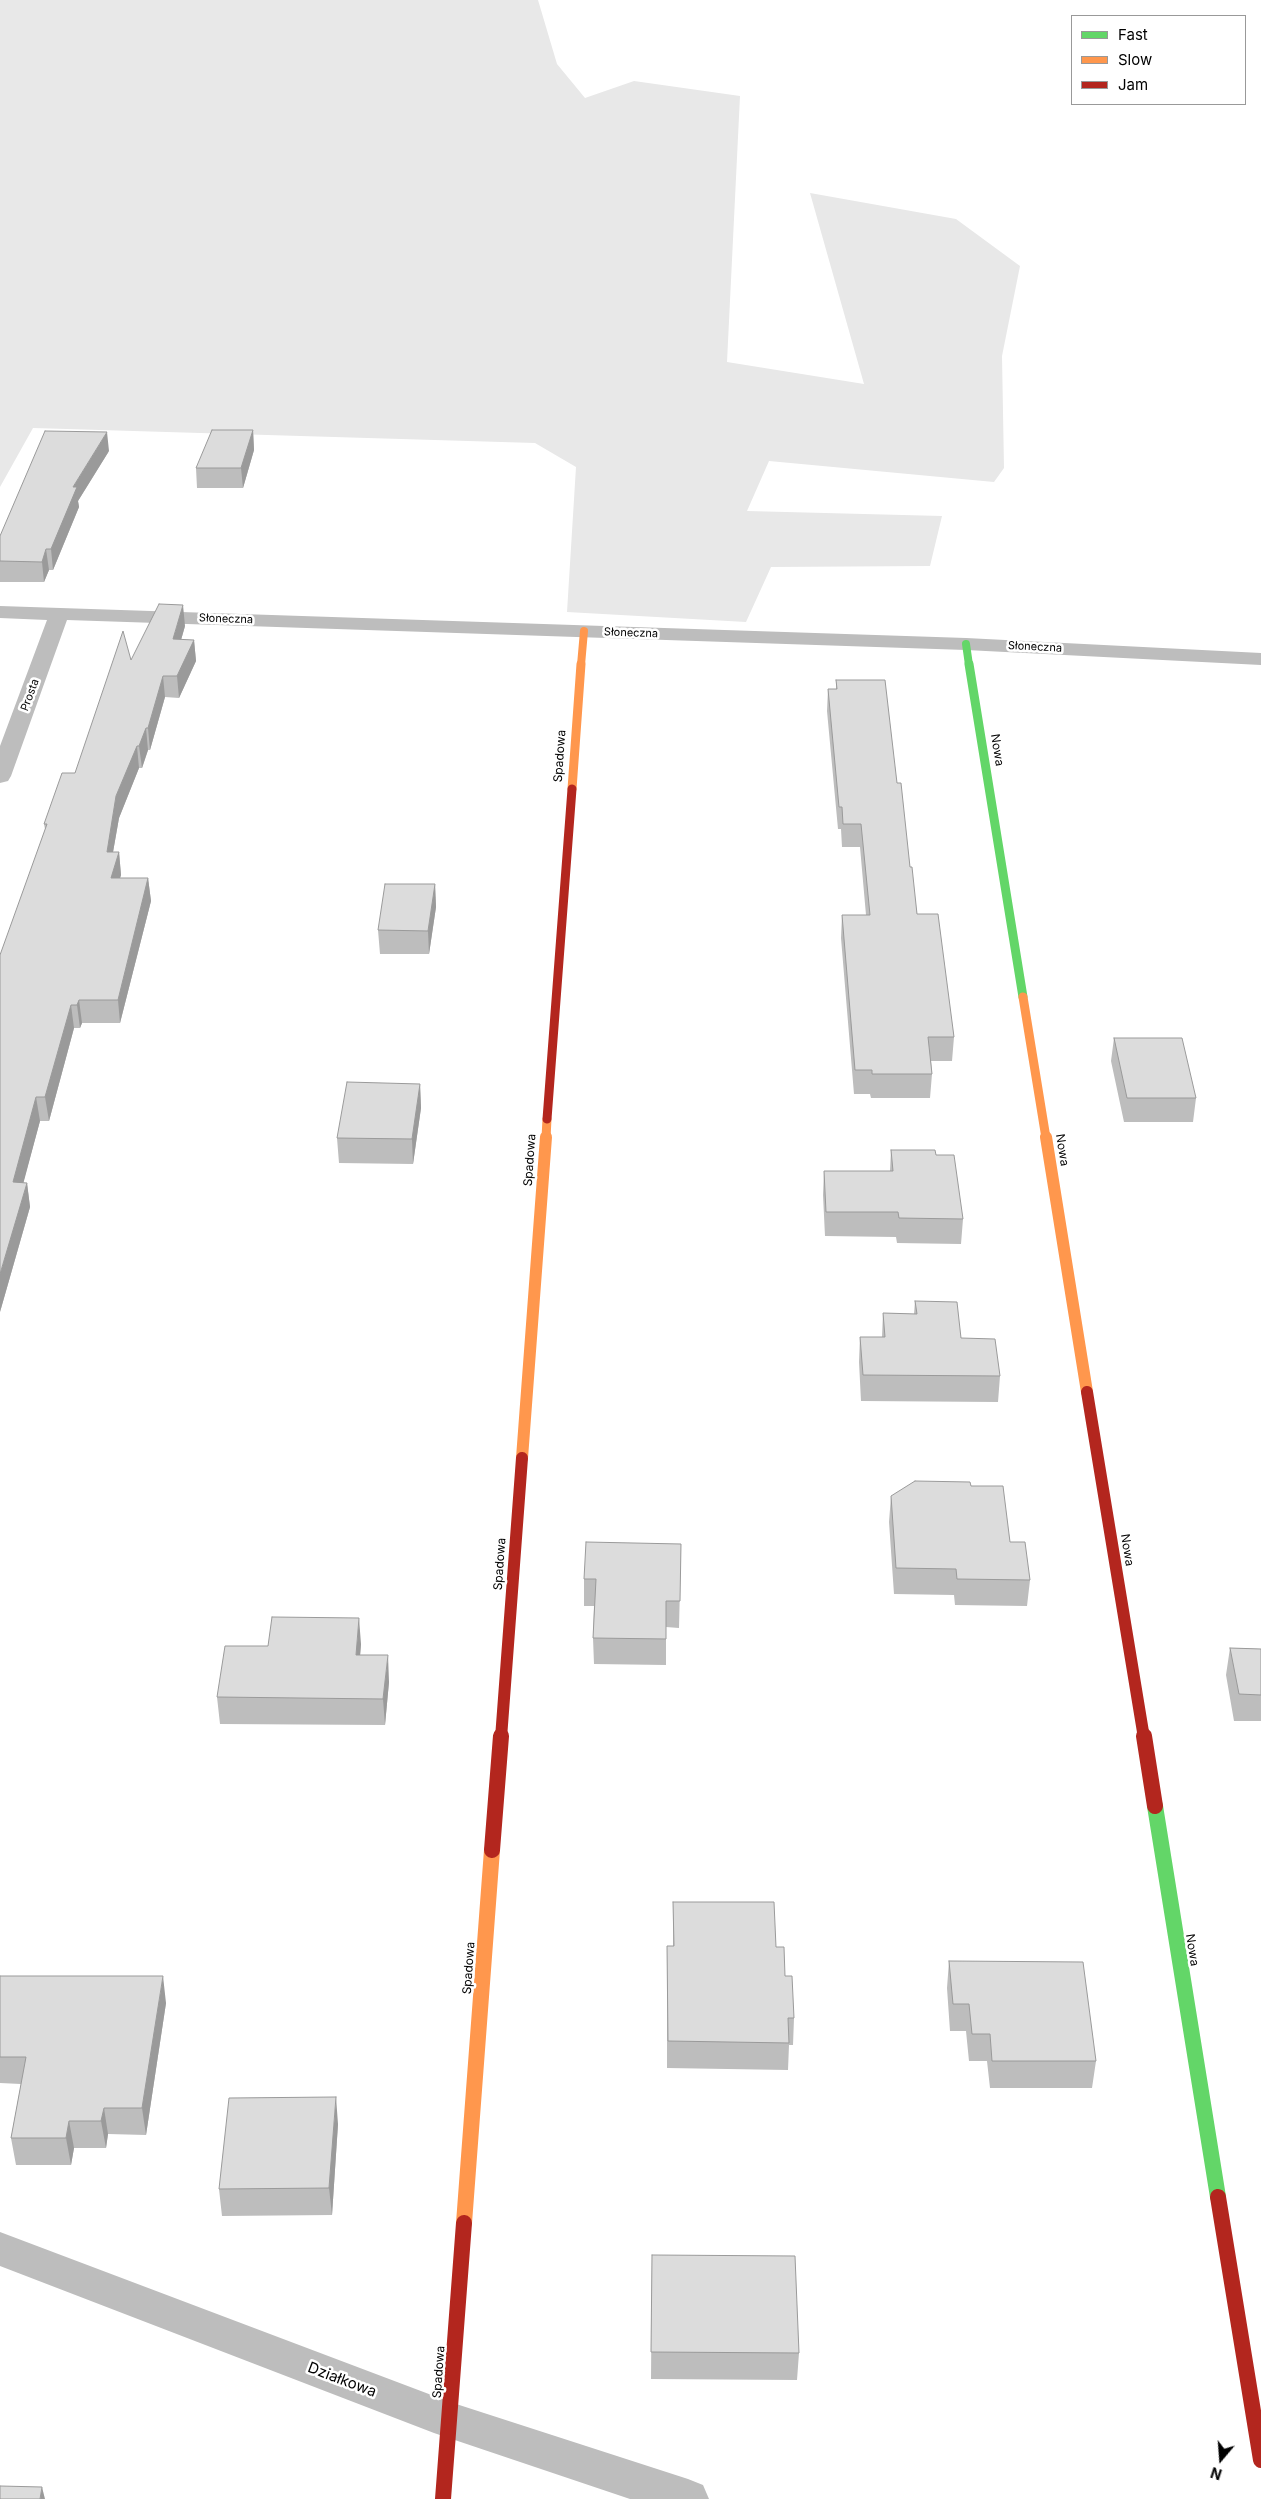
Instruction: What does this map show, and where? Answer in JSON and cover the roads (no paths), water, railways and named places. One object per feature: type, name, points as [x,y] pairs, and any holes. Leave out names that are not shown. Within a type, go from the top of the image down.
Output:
[{"type":"street","name":"Słoneczna","points":[[0,612],[966,644],[1261,659]]},
{"type":"street","name":"Prosta","points":[[0,776],[60,614]]},
{"type":"street","name":"Spadowa","points":[[443,2499],[584,631]]},
{"type":"street","name":"Nowa","points":[[966,644],[1261,2460]]},
{"type":"street","name":"Działkowa","points":[[0,2249],[449,2420],[688,2499]]}]
